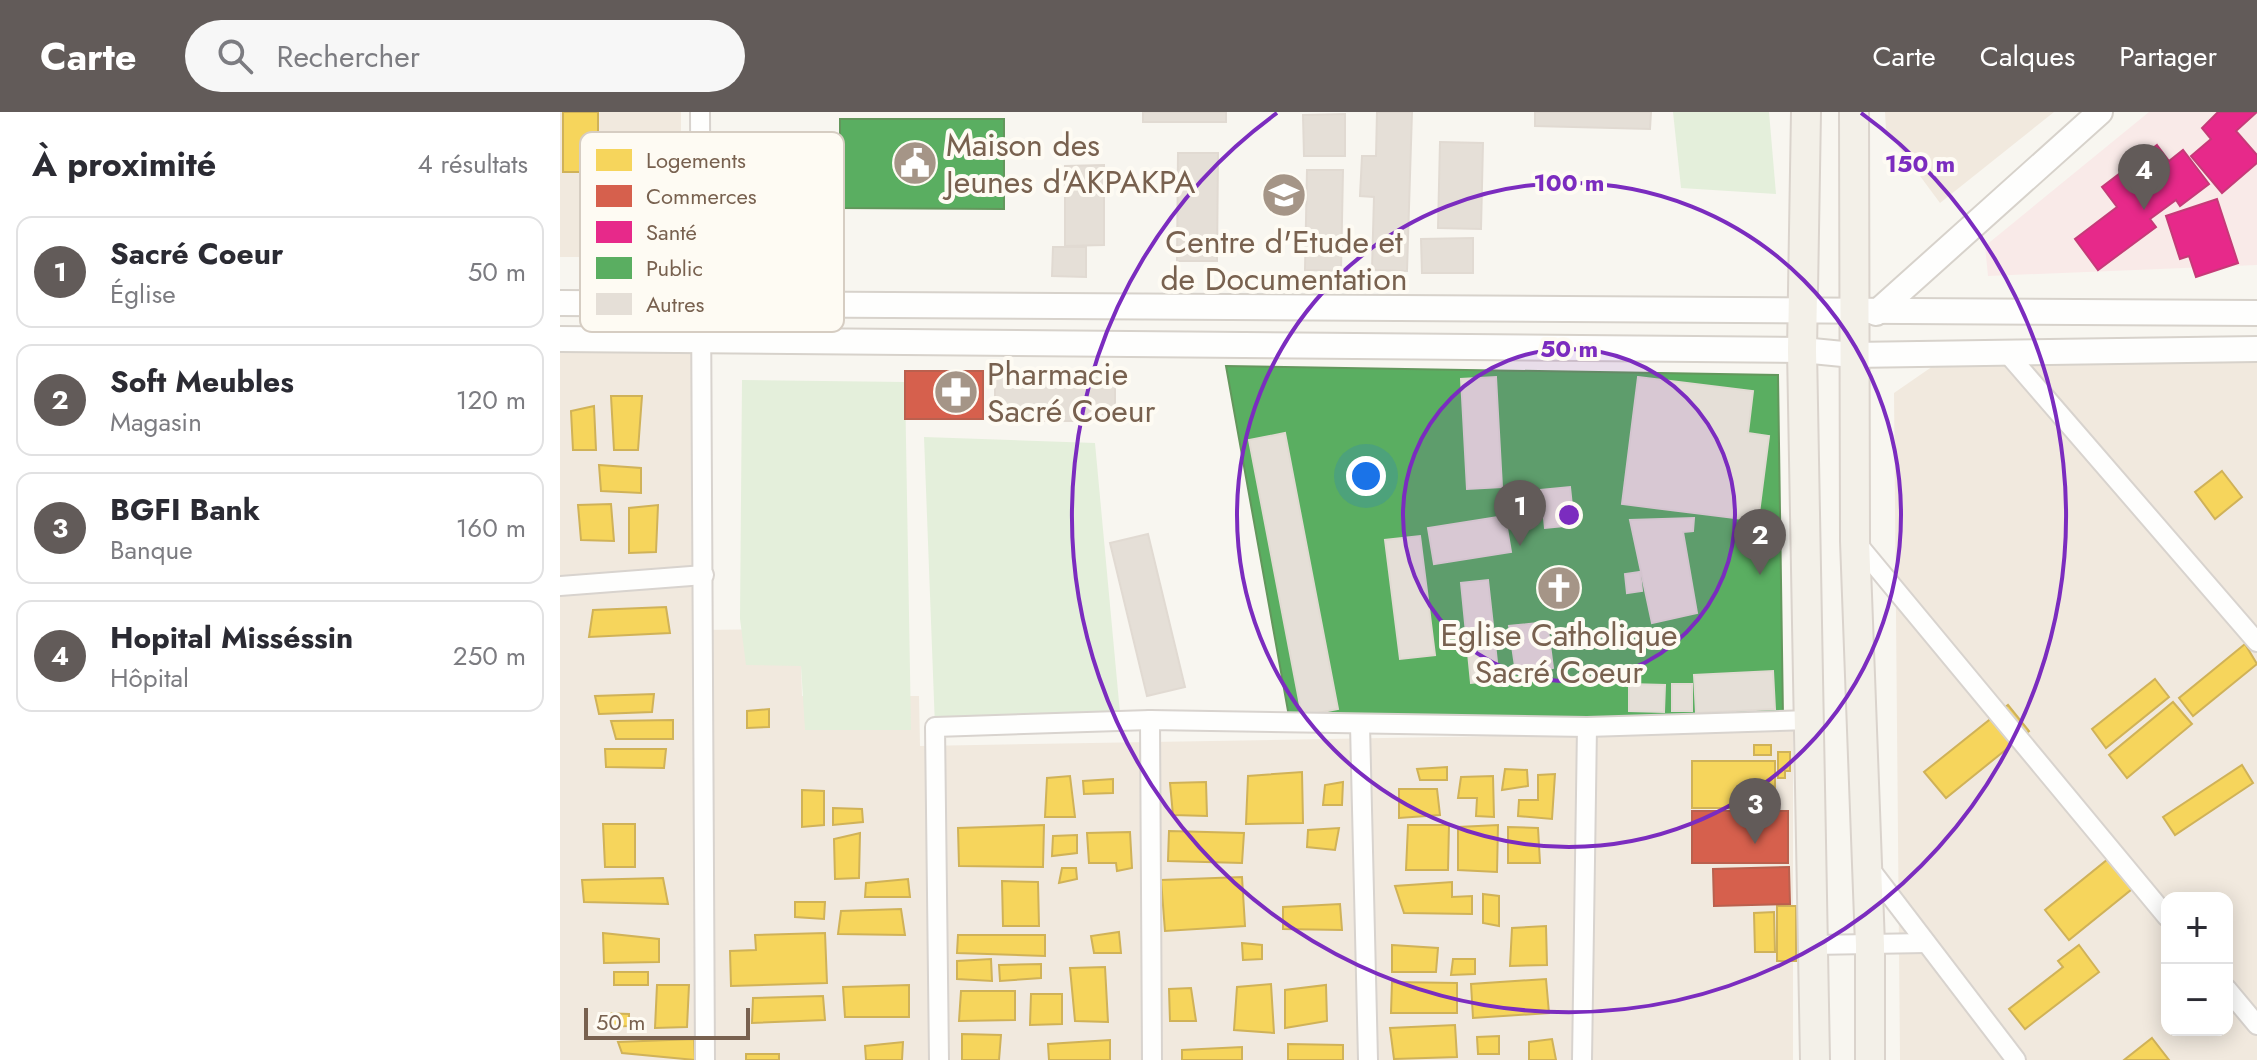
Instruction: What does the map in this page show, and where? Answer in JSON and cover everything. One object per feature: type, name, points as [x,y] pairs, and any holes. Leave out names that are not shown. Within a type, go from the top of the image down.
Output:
[{"type":"main road","points":[[1806,112],[1802,350],[1815,1060]]},
{"type":"main road","points":[[1854,112],[1864,313],[1853,355],[1855,541],[1870,945],[1870,1060]]},
{"type":"main road","points":[[1864,313],[2100,112]]},
{"type":"main road","points":[[560,303],[580,303]]},
{"type":"main road","points":[[844,305],[2257,313]]},
{"type":"main road","points":[[560,339],[1802,350],[1853,355],[2257,349]]},
{"type":"street","points":[[700,112],[700,132]]},
{"type":"street","points":[[703,332],[705,1060]]},
{"type":"street","points":[[2007,353],[2257,642]]},
{"type":"street","points":[[1855,541],[2161,910]]},
{"type":"street","points":[[560,586],[704,575]]},
{"type":"street","points":[[939,1060],[935,727],[1150,720],[1587,727],[1810,720]]},
{"type":"street","points":[[1150,720],[1152,1060]]},
{"type":"street","points":[[1360,725],[1368,1060]]},
{"type":"street","points":[[1582,1060],[1587,727]]},
{"type":"street","points":[[1866,864],[2016,1060]]},
{"type":"street","points":[[1813,945],[1926,943]]},
{"type":"street","points":[[2233,996],[2257,1025]]},
{"type":"shaded area","points":[[560,112],[681,112],[681,132],[580,132],[580,257],[560,257]]},
{"type":"shaded area","points":[[1885,112],[2054,112],[1940,203],[1886,130]]},
{"type":"shaded area","points":[[2149,112],[2257,112],[2257,265],[1988,276],[1985,246]]},
{"type":"shaded area","points":[[560,345],[700,345],[699,630],[800,629],[802,696],[919,696],[920,746],[1793,731],[1793,1060],[560,1060]]},
{"type":"shaded area","points":[[2257,348],[2257,1060],[1900,1060],[1894,393],[1949,355]]},
{"type":"green space","points":[[1673,112],[1769,112],[1776,194],[1681,188]]},
{"type":"green space","points":[[742,380],[905,382],[911,730],[805,730],[801,666],[746,665],[740,619]]},
{"type":"green space","points":[[924,437],[1095,443],[1120,713],[935,727]]},
{"type":"building: Logements","points":[[563,112],[598,112],[598,132],[580,132],[580,172],[563,172]]},
{"type":"building: Logements","points":[[611,396],[642,396],[638,450],[614,450]]},
{"type":"building: Logements","points":[[594,406],[596,450],[573,450],[571,411]]},
{"type":"building: Logements","points":[[599,465],[641,468],[641,493],[601,491]]},
{"type":"building: Logements","points":[[2222,471],[2242,497],[2215,519],[2195,492]]},
{"type":"building: Logements","points":[[611,504],[614,541],[581,540],[578,505]]},
{"type":"building: Logements","points":[[658,505],[656,552],[629,553],[629,508]]},
{"type":"building: Logements","points":[[666,607],[670,633],[589,637],[593,610]]},
{"type":"building: Logements","points":[[2245,644],[2257,664],[2193,716],[2179,698]]},
{"type":"building: Logements","points":[[2155,679],[2169,697],[2106,748],[2092,729]]},
{"type":"building: Logements","points":[[654,694],[652,712],[599,714],[595,696]]},
{"type":"building: Logements","points":[[2173,702],[2192,724],[2127,778],[2109,755]]},
{"type":"building: Logements","points":[[2008,705],[2029,731],[1946,798],[1924,772]]},
{"type":"building: Logements","points":[[769,709],[769,727],[747,728],[747,711]]},
{"type":"building: Logements","points":[[673,720],[673,739],[616,739],[611,721]]},
{"type":"building: Logements","points":[[1754,745],[1771,745],[1771,755],[1754,755]]},
{"type":"building: Logements","points":[[605,749],[666,749],[664,768],[606,767]]},
{"type":"building: Logements","points":[[1778,752],[1790,752],[1790,771],[1785,771],[1785,778],[1778,778]]},
{"type":"building: Logements","points":[[1692,761],[1775,761],[1775,808],[1692,808]]},
{"type":"building: Logements","points":[[2242,765],[2253,783],[2175,835],[2163,817]]},
{"type":"building: Logements","points":[[1447,767],[1447,780],[1420,780],[1417,769]]},
{"type":"building: Logements","points":[[1505,769],[1527,770],[1528,786],[1502,790]]},
{"type":"building: Logements","points":[[1302,772],[1303,823],[1246,824],[1248,776]]},
{"type":"building: Logements","points":[[1555,774],[1552,819],[1518,816],[1519,800],[1538,800],[1538,775]]},
{"type":"building: Logements","points":[[1070,776],[1075,817],[1045,817],[1047,778]]},
{"type":"building: Logements","points":[[1493,776],[1494,817],[1476,816],[1477,798],[1458,798],[1461,777]]},
{"type":"building: Logements","points":[[1113,779],[1113,793],[1084,794],[1083,781]]},
{"type":"building: Logements","points":[[1206,782],[1207,816],[1173,815],[1170,783]]},
{"type":"building: Logements","points":[[1343,782],[1342,805],[1323,805],[1325,785]]},
{"type":"building: Logements","points":[[1399,789],[1437,789],[1440,815],[1399,818]]},
{"type":"building: Logements","points":[[802,790],[824,791],[824,825],[802,827]]},
{"type":"building: Logements","points":[[833,808],[862,809],[863,822],[833,825]]},
{"type":"building: Logements","points":[[603,824],[635,824],[635,867],[605,867]]},
{"type":"building: Logements","points":[[1044,825],[1043,867],[959,866],[958,828]]},
{"type":"building: Logements","points":[[1408,825],[1449,825],[1448,870],[1406,870]]},
{"type":"building: Logements","points":[[1498,825],[1497,872],[1458,870],[1458,827]]},
{"type":"building: Logements","points":[[1508,827],[1538,828],[1540,863],[1508,863]]},
{"type":"building: Logements","points":[[1339,828],[1335,850],[1307,847],[1308,830]]},
{"type":"building: Logements","points":[[1169,831],[1244,833],[1242,863],[1168,861]]},
{"type":"building: Logements","points":[[1130,832],[1132,868],[1117,871],[1116,863],[1089,863],[1087,833]]},
{"type":"building: Logements","points":[[860,833],[859,878],[835,879],[834,839]]},
{"type":"building: Logements","points":[[1077,835],[1077,853],[1052,856],[1053,836]]},
{"type":"building: Logements","points":[[2113,855],[2137,885],[2069,940],[2045,910]]},
{"type":"building: Logements","points":[[1062,868],[1076,868],[1077,879],[1059,883]]},
{"type":"building: Logements","points":[[1242,877],[1245,926],[1165,931],[1161,880]]},
{"type":"building: Logements","points":[[663,878],[668,904],[584,902],[582,880]]},
{"type":"building: Logements","points":[[908,879],[910,897],[865,897],[866,883]]},
{"type":"building: Logements","points":[[1002,881],[1038,882],[1039,926],[1003,926]]},
{"type":"building: Logements","points":[[1452,882],[1452,897],[1472,896],[1472,914],[1404,913],[1395,886]]},
{"type":"building: Logements","points":[[1483,894],[1499,896],[1499,926],[1483,923]]},
{"type":"building: Logements","points":[[795,902],[825,902],[824,919],[795,917]]},
{"type":"building: Logements","points":[[1340,904],[1342,930],[1283,929],[1283,907]]},
{"type":"building: Logements","points":[[1777,906],[1796,906],[1796,961],[1777,961]]},
{"type":"building: Logements","points":[[901,909],[905,935],[838,934],[841,911]]},
{"type":"building: Logements","points":[[1774,912],[1775,952],[1755,952],[1754,913]]},
{"type":"building: Logements","points":[[1546,926],[1547,965],[1510,966],[1512,928]]},
{"type":"building: Logements","points":[[1119,932],[1121,953],[1094,953],[1091,936]]},
{"type":"building: Logements","points":[[603,933],[659,939],[659,962],[604,963]]},
{"type":"building: Logements","points":[[825,933],[827,983],[731,986],[730,951],[756,950],[755,935]]},
{"type":"building: Logements","points":[[958,935],[1045,935],[1045,956],[957,953]]},
{"type":"building: Logements","points":[[1242,943],[1262,945],[1262,959],[1243,960]]},
{"type":"building: Logements","points":[[1392,945],[1438,948],[1436,972],[1392,972]]},
{"type":"building: Logements","points":[[2079,945],[2099,972],[2025,1029],[2009,1009],[2063,967],[2058,961]]},
{"type":"building: Logements","points":[[991,959],[992,981],[957,979],[957,961]]},
{"type":"building: Logements","points":[[1453,959],[1475,959],[1475,974],[1451,975]]},
{"type":"building: Logements","points":[[1041,964],[1041,978],[1000,981],[999,965]]},
{"type":"building: Logements","points":[[1105,967],[1108,1022],[1075,1021],[1070,968]]},
{"type":"building: Logements","points":[[614,972],[648,972],[648,985],[614,985]]},
{"type":"building: Logements","points":[[1546,979],[1549,1013],[1473,1018],[1471,984]]},
{"type":"building: Logements","points":[[1392,982],[1457,983],[1457,1013],[1391,1013]]},
{"type":"building: Logements","points":[[1271,984],[1274,1033],[1234,1030],[1237,987]]},
{"type":"building: Logements","points":[[657,985],[689,985],[687,1027],[655,1028]]},
{"type":"building: Logements","points":[[909,985],[909,1017],[845,1017],[843,987]]},
{"type":"building: Logements","points":[[1326,985],[1327,1021],[1285,1028],[1285,990]]},
{"type":"building: Logements","points":[[1191,988],[1196,1021],[1170,1021],[1169,989]]},
{"type":"building: Logements","points":[[961,991],[1015,991],[1015,1020],[959,1021]]},
{"type":"building: Logements","points":[[1031,994],[1062,994],[1062,1024],[1030,1025]]},
{"type":"building: Logements","points":[[823,996],[825,1020],[752,1023],[753,998]]},
{"type":"building: Logements","points":[[600,1013],[629,1014],[629,1026],[598,1027]]},
{"type":"building: Logements","points":[[1455,1025],[1457,1057],[1394,1059],[1390,1028]]},
{"type":"building: Logements","points":[[962,1034],[1001,1035],[999,1060],[962,1060]]},
{"type":"building: Logements","points":[[1499,1036],[1499,1054],[1478,1054],[1477,1037]]},
{"type":"building: Logements","points":[[2152,1038],[2169,1060],[2124,1060]]},
{"type":"building: Logements","points":[[694,1039],[695,1060],[622,1053],[618,1042]]},
{"type":"building: Logements","points":[[1552,1039],[1556,1060],[1529,1060],[1529,1042]]},
{"type":"building: Logements","points":[[1110,1040],[1110,1060],[1049,1060],[1048,1044]]},
{"type":"building: Logements","points":[[903,1042],[902,1060],[866,1060],[865,1046]]},
{"type":"building: Logements","points":[[1288,1044],[1343,1045],[1343,1060],[1288,1060]]},
{"type":"building: Logements","points":[[1242,1047],[1242,1060],[1182,1060],[1182,1050]]},
{"type":"building: Logements","points":[[746,1054],[779,1054],[779,1060],[746,1060]]},
{"type":"building: Commerces","points":[[905,371],[983,371],[983,419],[905,419]]},
{"type":"building: Commerces","points":[[1726,534],[1777,534],[1777,622],[1726,622]]},
{"type":"building: Commerces","points":[[1692,811],[1788,811],[1788,863],[1692,863]]},
{"type":"building: Commerces","points":[[1789,867],[1790,904],[1714,906],[1713,869]]},
{"type":"building: Santé","points":[[2218,112],[2257,112],[2236,131],[2257,155],[2257,163],[2222,193],[2191,156],[2211,139],[2202,128]]},
{"type":"building: Santé","points":[[2157,145],[2169,161],[2183,150],[2209,184],[2180,206],[2176,200],[2150,219],[2156,227],[2098,270],[2075,239],[2117,207],[2102,187]]},
{"type":"building: Santé","points":[[2217,199],[2238,263],[2196,277],[2189,256],[2180,259],[2166,216]]},
{"type":"building: Public","points":[[840,119],[1004,119],[1004,209],[844,208],[844,132],[840,132]]},
{"type":"building: Public","points":[[1226,366],[1778,375],[1783,718],[1290,722]]},
{"type":"building: Autres","points":[[1143,112],[1226,112],[1226,122],[1143,122]]},
{"type":"building: Autres","points":[[1377,112],[1412,112],[1407,271],[1372,270],[1374,197],[1360,196],[1362,156],[1376,156]]},
{"type":"building: Autres","points":[[1535,112],[1651,112],[1650,129],[1535,126]]},
{"type":"building: Autres","points":[[1345,114],[1345,156],[1304,156],[1303,115]]},
{"type":"building: Autres","points":[[1440,142],[1483,143],[1481,229],[1438,228]]},
{"type":"building: Autres","points":[[1178,153],[1218,153],[1217,261],[1177,261]]},
{"type":"building: Autres","points":[[1104,165],[1104,245],[1065,246],[1065,166]]},
{"type":"building: Autres","points":[[1307,170],[1343,170],[1341,271],[1305,270]]},
{"type":"building: Autres","points":[[1473,238],[1473,273],[1422,273],[1421,239]]},
{"type":"building: Autres","points":[[1053,247],[1086,247],[1086,277],[1052,276]]},
{"type":"building: Autres","points":[[995,372],[1115,372],[1115,421],[995,421]]},
{"type":"building: Autres","points":[[1496,377],[1502,487],[1467,489],[1461,379]]},
{"type":"building: Autres","points":[[1638,377],[1753,391],[1748,433],[1769,436],[1758,521],[1622,504]]},
{"type":"building: Autres","points":[[1285,433],[1338,709],[1302,716],[1249,440]]},
{"type":"building: Autres","points":[[1570,487],[1574,525],[1545,528],[1541,490]]},
{"type":"building: Autres","points":[[1505,516],[1511,552],[1434,564],[1428,528]]},
{"type":"building: Autres","points":[[1694,518],[1693,531],[1683,532],[1697,613],[1652,623],[1630,520]]},
{"type":"building: Autres","points":[[1148,534],[1185,687],[1147,696],[1110,543]]},
{"type":"building: Autres","points":[[1420,536],[1435,655],[1400,659],[1385,540]]},
{"type":"building: Autres","points":[[1640,572],[1642,591],[1627,593],[1625,574]]},
{"type":"building: Autres","points":[[1488,580],[1499,680],[1471,683],[1461,583]]},
{"type":"building: Autres","points":[[1547,622],[1553,668],[1516,673],[1509,626]]},
{"type":"building: Autres","points":[[1773,671],[1775,709],[1696,713],[1694,675]]},
{"type":"building: Autres","points":[[1629,684],[1665,685],[1664,712],[1629,711]]},
{"type":"building: Autres","points":[[1672,684],[1692,684],[1692,711],[1672,711]]},
{"type":"place","name":"Maison des Jeunes d'AKPAKPA","points":[[915,163]]},
{"type":"place","name":"Centre d'Etude et de Documentation","points":[[1284,195]]},
{"type":"place","name":"Hopital Misséssin","points":[[2144,210]]},
{"type":"place","name":"Pharmacie Sacré Coeur","points":[[956,392]]},
{"type":"place","name":"Sacré Coeur","points":[[1520,546]]},
{"type":"place","name":"Soft Meubles","points":[[1760,575]]},
{"type":"place","name":"Eglise Catholique Sacré Coeur","points":[[1559,588]]},
{"type":"place","name":"BGFI Bank","points":[[1755,844]]}]
